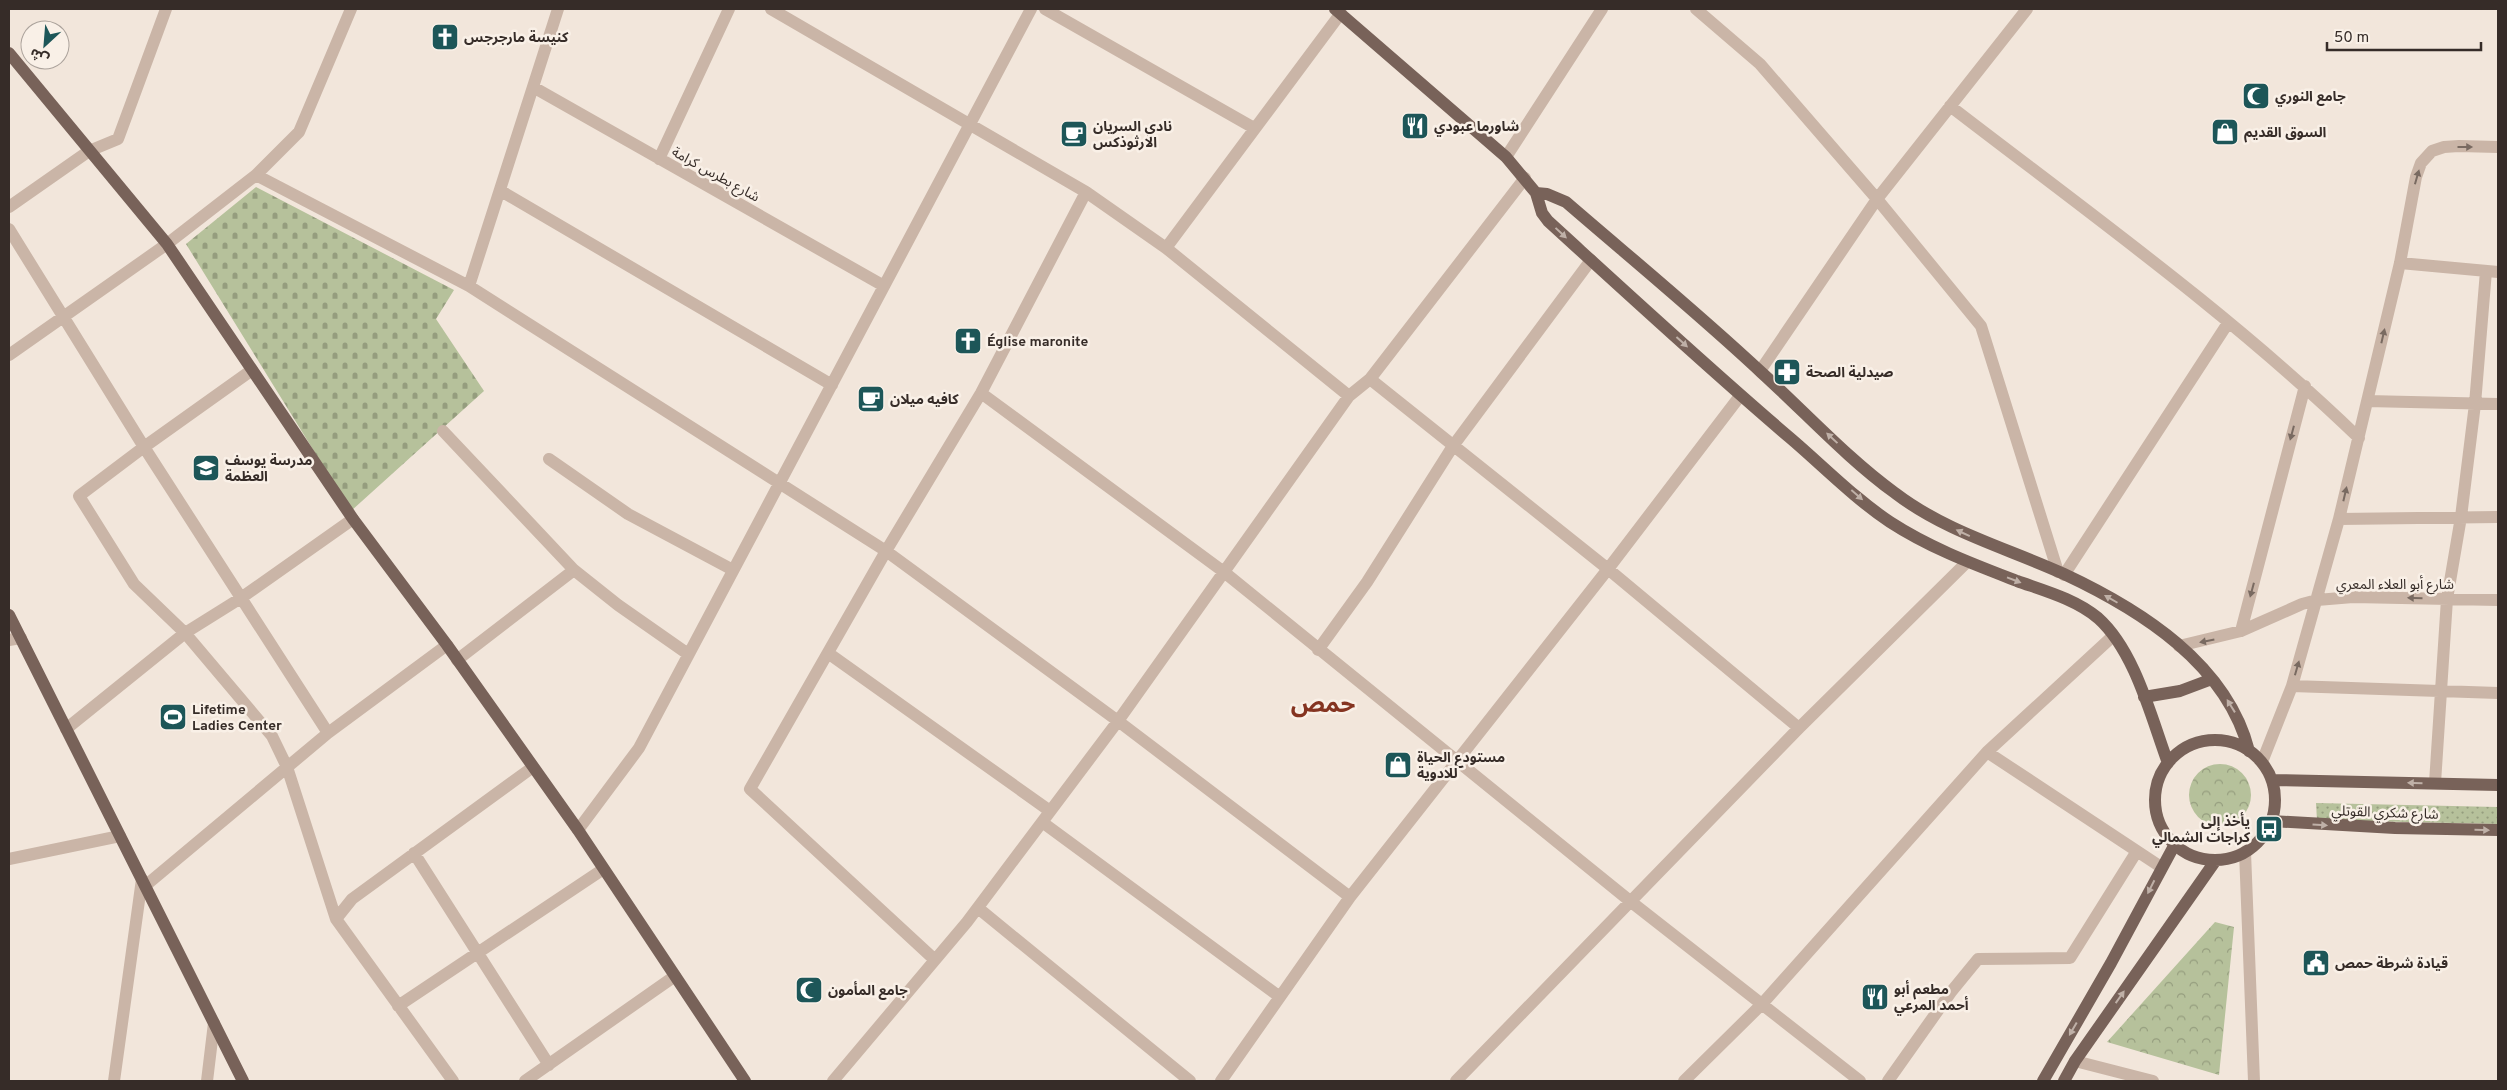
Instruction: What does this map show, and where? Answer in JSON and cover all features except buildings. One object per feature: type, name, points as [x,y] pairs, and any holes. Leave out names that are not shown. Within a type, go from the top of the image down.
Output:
[{"type":"main road","points":[[1338,11],[1506,157],[1536,193],[1542,213],[1548,221],[1740,396],[1887,520],[1936,549],[2075,602],[2098,618],[2126,656],[2144,697],[2168,763]]},
{"type":"main road","points":[[9,54],[167,244],[353,519],[447,645],[578,830],[602,870],[745,1081]]},
{"type":"main road","points":[[1536,193],[1557,197],[1566,202],[1760,371],[1870,473],[1924,513],[1974,538],[2061,573],[2124,607],[2179,646],[2196,660],[2231,704],[2243,727],[2249,750]]},
{"type":"main road","points":[[9,615],[15,639],[66,729],[243,1081]]},
{"type":"main road","points":[[2144,697],[2180,691],[2212,679]]},
{"type":"main road","points":[[2206,740],[2228,742],[2249,750],[2262,762],[2272,780],[2275,801],[2271,821],[2261,839],[2245,852],[2231,858],[2216,860],[2194,856],[2175,844],[2165,833],[2155,805],[2156,790],[2168,763],[2185,748],[2206,740]]},
{"type":"main road","name":"شارع شكري القوتلي","points":[[2272,780],[2498,785]]},
{"type":"main road","name":"شارع شكري القوتلي","points":[[2271,821],[2395,828],[2498,830]]},
{"type":"main road","points":[[2043,1081],[2112,963],[2161,867],[2175,844]]},
{"type":"main road","points":[[2064,1081],[2075,1061],[2216,860]]},
{"type":"street","points":[[9,207],[89,151],[118,139],[166,9]]},
{"type":"street","points":[[9,355],[167,244],[256,175],[299,132],[351,9]]},
{"type":"street","points":[[469,286],[558,9]]},
{"type":"street","points":[[659,159],[729,9]]},
{"type":"street","points":[[771,9],[1086,192],[1166,248],[1348,396]]},
{"type":"street","points":[[578,830],[639,748],[1031,9]]},
{"type":"street","points":[[1045,9],[1254,128]]},
{"type":"street","points":[[1506,157],[1602,9]]},
{"type":"street","points":[[1696,9],[1760,64],[1877,200],[1981,326],[2061,573]]},
{"type":"street","points":[[1760,371],[1877,200],[2027,9]]},
{"type":"street","points":[[1166,248],[1338,11]]},
{"type":"street","name":"شارع بطرس كرامة","points":[[533,87],[884,286]]},
{"type":"street","points":[[1950,106],[2228,323],[2305,386],[2359,438]]},
{"type":"street","points":[[2262,762],[2292,686],[2339,519],[2400,263],[2416,177],[2421,163],[2432,151],[2444,147],[2498,147]]},
{"type":"street","points":[[256,175],[469,286],[886,551],[1118,720],[1350,897]]},
{"type":"street","points":[[832,1081],[978,908],[1118,720],[1348,396],[1370,379],[1525,178]]},
{"type":"street","points":[[501,191],[832,385]]},
{"type":"street","points":[[935,960],[750,789],[886,551],[981,393],[1086,192]]},
{"type":"street","points":[[9,229],[144,447],[328,733]]},
{"type":"street","points":[[1318,650],[1368,582],[1453,446],[1591,260]]},
{"type":"street","points":[[2400,263],[2492,272],[2461,517],[2447,599],[2435,783]]},
{"type":"street","points":[[2061,573],[2228,323]]},
{"type":"street","points":[[252,370],[79,496],[134,584],[185,633],[272,736],[287,768],[336,919],[453,1081]]},
{"type":"street","points":[[1370,379],[1608,569],[1799,728]]},
{"type":"street","points":[[2241,631],[2305,386]]},
{"type":"street","points":[[981,393],[1224,572],[1630,901],[1860,1081]]},
{"type":"street","points":[[1221,1081],[1350,897],[1608,569],[1740,396]]},
{"type":"street","points":[[2367,401],[2498,404]]},
{"type":"street","points":[[443,431],[574,570],[618,605],[688,654]]},
{"type":"street","points":[[549,459],[628,514],[733,570]]},
{"type":"street","points":[[2339,519],[2498,517]]},
{"type":"street","points":[[66,729],[185,633],[242,598],[353,519]]},
{"type":"street","points":[[1456,1081],[1799,728],[1967,562]]},
{"type":"street","points":[[457,660],[574,570]]},
{"type":"street","name":"شارع أبو العلاء المعري","points":[[2179,646],[2241,631],[2302,604],[2317,600],[2353,596],[2498,600]]},
{"type":"street","points":[[1684,1081],[1762,1004],[1987,752],[2113,636]]},
{"type":"street","points":[[114,1081],[143,882],[287,768],[328,733],[447,645]]},
{"type":"street","points":[[828,652],[1050,811]]},
{"type":"street","points":[[2292,686],[2498,693]]},
{"type":"street","points":[[1987,752],[2161,867]]},
{"type":"street","points":[[336,919],[352,899],[533,767]]},
{"type":"street","points":[[1042,822],[1280,997]]},
{"type":"street","points":[[9,859],[120,836]]},
{"type":"street","points":[[1888,1081],[1951,992],[1978,959],[2070,958],[2136,851]]},
{"type":"street","points":[[2245,852],[2254,1081]]},
{"type":"street","points":[[414,853],[549,1065]]},
{"type":"street","points":[[398,1006],[602,870]]},
{"type":"street","points":[[978,908],[1190,1081]]},
{"type":"street","points":[[525,1081],[675,976]]},
{"type":"street","points":[[207,1081],[214,1023]]},
{"type":"street","points":[[2075,1061],[2153,1081]]},
{"type":"green space","points":[[256,187],[454,290],[436,319],[484,391],[351,511],[186,244]]},
{"type":"green space","points":[[2220,764],[2232,767],[2242,773],[2248,783],[2251,795],[2248,807],[2242,817],[2232,823],[2220,826],[2208,823],[2198,817],[2192,807],[2189,795],[2192,783],[2198,773],[2208,767]]},
{"type":"green space","points":[[2316,803],[2498,807],[2498,824],[2317,820]]},
{"type":"green space","points":[[2215,922],[2234,927],[2219,1075],[2107,1042]]},
{"type":"place","name":"كنيسة مارجرجس","points":[[445,37]]},
{"type":"place","name":"جامع النوري","points":[[2256,96]]},
{"type":"place","name":"شاورما عبودي","points":[[1415,126]]},
{"type":"place","name":"السوق القديم","points":[[2225,132]]},
{"type":"place","name":"نادي السريان الارثوذكس","points":[[1074,134]]},
{"type":"place","name":"Église maronite","points":[[968,341]]},
{"type":"place","name":"صيدلية الصحة","points":[[1787,372]]},
{"type":"place","name":"كافيه ميلان","points":[[871,399]]},
{"type":"place","name":"مدرسة يوسف العظمة","points":[[206,468]]},
{"type":"place","name":"Lifetime Ladies Center","points":[[173,717]]},
{"type":"place","name":"مستودع الحياة للادوية","points":[[1398,765]]},
{"type":"place","name":"يأخذ إلى كراجات الشمالي","points":[[2269,829]]},
{"type":"place","name":"قيادة شرطة حمص","points":[[2316,963]]},
{"type":"place","name":"جامع المأمون","points":[[809,990]]},
{"type":"place","name":"مطعم أبو أحمد المرعي","points":[[1875,997]]},
{"type":"district","name":"حمص","points":[[1323,704]]}]
